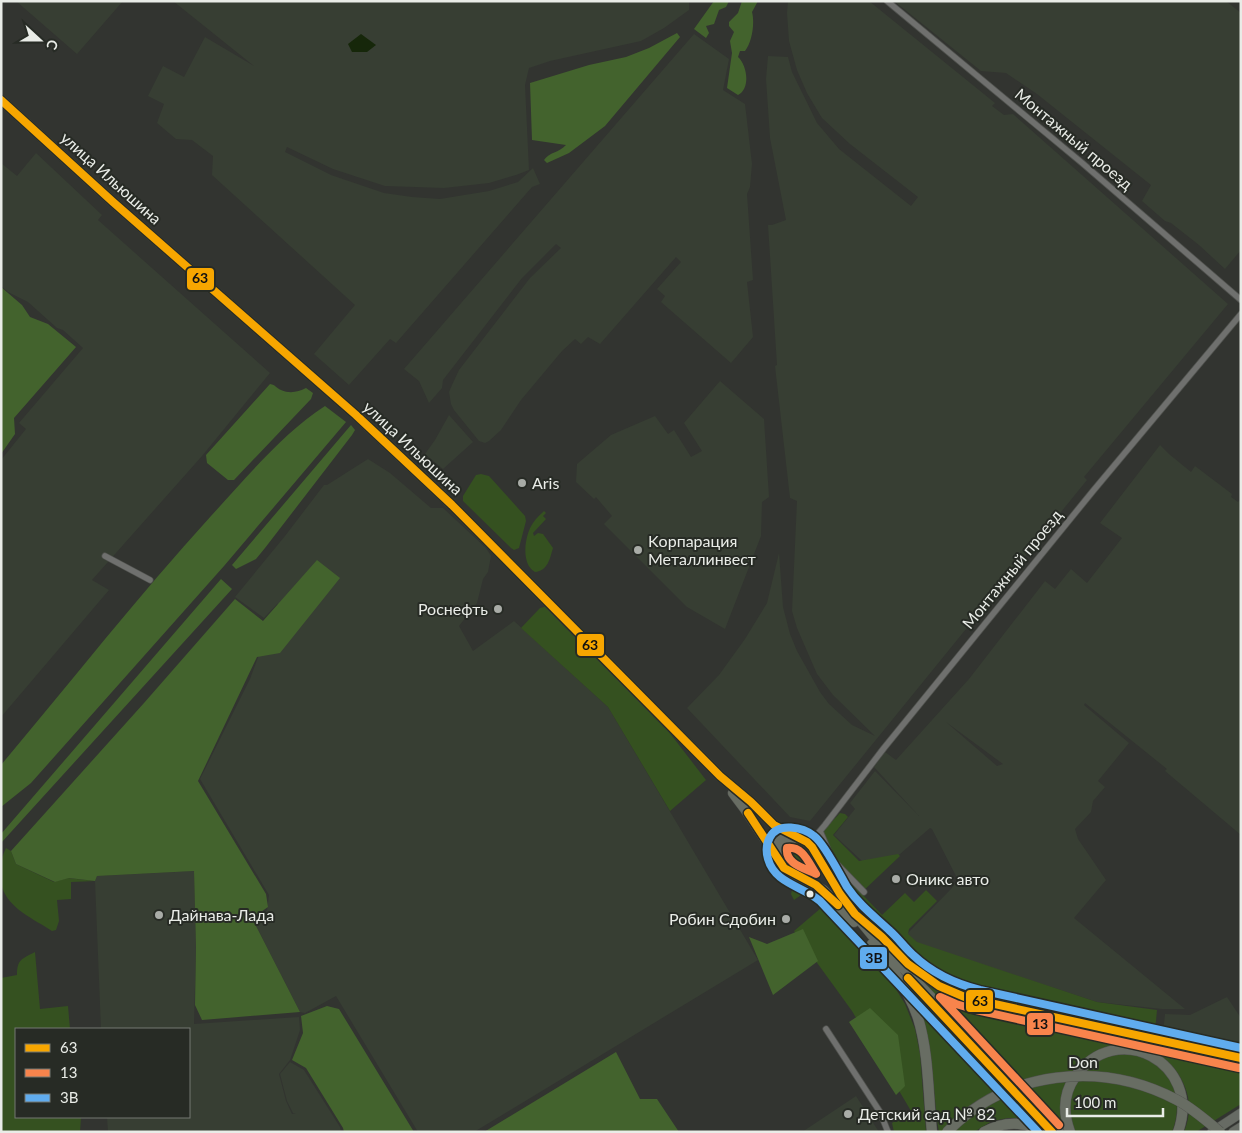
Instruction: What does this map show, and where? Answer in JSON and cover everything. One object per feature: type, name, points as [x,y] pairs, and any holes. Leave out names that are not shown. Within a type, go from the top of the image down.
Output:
[{"type":"highway","name":"улица Ильюшина","points":[[1,100],[113,202],[356,416],[452,505],[720,776]]},
{"type":"highway","points":[[720,776],[774,825],[808,844],[844,906],[893,969],[916,1013],[924,1050],[932,1132]]},
{"type":"highway","points":[[720,776],[745,809],[784,868],[818,887],[844,906]]},
{"type":"highway","points":[[779,862],[776,850],[780,840],[790,837],[808,844],[816,860],[814,870],[808,875],[796,876]]},
{"type":"highway","points":[[852,916],[916,971],[939,986],[958,995],[1241,1058]]},
{"type":"highway","points":[[852,916],[1052,1132]]},
{"type":"highway","points":[[852,916],[872,934],[1059,1132]]},
{"type":"highway","points":[[1070,1132],[1066,1117],[1065,1101],[1071,1082],[1080,1069],[1094,1058],[1102,1053],[1120,1049],[1142,1052],[1153,1057],[1164,1064],[1173,1074],[1181,1095],[1183,1110],[1178,1132]]},
{"type":"highway","name":"Don","points":[[947,1132],[966,1114],[1007,1092],[1038,1081],[1082,1076],[1119,1079],[1150,1088],[1196,1112],[1220,1132]]},
{"type":"highway","points":[[984,1132],[999,1125],[1013,1123],[1025,1124],[1044,1132]]},
{"type":"main road","points":[[1212,1132],[1241,1113]]},
{"type":"main road","points":[[1233,1132],[1241,1127]]},
{"type":"street","name":"Монтажный проезд","points":[[887,1],[1081,162],[1241,300]]},
{"type":"street","name":"Монтажный проезд","points":[[808,844],[1082,505],[1241,314]]},
{"type":"street","points":[[105,556],[150,580]]},
{"type":"street","points":[[820,831],[832,859],[864,892]]},
{"type":"street","points":[[826,1029],[880,1112],[888,1132]]},
{"type":"shaded area","points":[[16,1],[123,1],[77,54]]},
{"type":"shaded area","points":[[173,1],[689,1],[689,10],[664,28],[641,41],[550,61],[529,68],[525,85],[529,170],[516,175],[489,183],[444,188],[385,186],[333,169],[287,147],[285,152],[331,175],[384,193],[440,199],[489,191],[518,182],[533,168],[540,184],[532,187],[396,343],[390,339],[349,385],[314,354],[355,305],[212,175],[213,156],[192,140],[176,139],[157,123],[164,104],[148,96],[163,66],[184,77],[205,37],[254,66]]},
{"type":"shaded area","points":[[788,1],[869,1],[995,103],[992,106],[1004,115],[1013,114],[1228,304],[1084,477],[1087,480],[810,821],[790,817],[687,708],[719,675],[745,639],[767,603],[779,553],[783,607],[790,634],[797,651],[820,692],[829,704],[852,725],[875,736],[833,695],[817,674],[797,628],[792,611],[797,501],[790,498],[775,366],[777,365],[768,225],[786,220],[770,138],[766,79],[768,56],[788,57],[792,72],[817,123],[839,149],[911,206],[918,197],[850,144],[822,118],[807,93],[797,70],[789,41]]},
{"type":"shaded area","points":[[894,1],[1226,1],[1241,13],[1241,250],[1225,269],[1199,245],[1171,223],[1165,221],[1142,201],[1151,185],[1037,94],[1006,73],[981,71]]},
{"type":"shaded area","points":[[361,34],[376,45],[367,52],[352,52],[348,44]]},
{"type":"shaded area","points":[[694,34],[729,59],[723,90],[745,104],[752,164],[750,187],[747,194],[753,280],[747,282],[753,337],[731,363],[661,302],[665,296],[657,289],[681,262],[676,257],[600,344],[588,337],[581,344],[575,339],[562,351],[521,400],[501,430],[485,443],[479,441],[454,410],[449,392],[459,370],[530,278],[561,248],[556,244],[522,278],[443,380],[442,388],[429,403],[419,381],[404,369]]},
{"type":"shaded area","points":[[36,153],[102,215],[98,220],[270,373],[202,456],[92,580],[109,590],[1,717],[1,460],[26,429],[19,423],[83,348],[28,302],[8,292],[1,286],[1,163],[17,176]]},
{"type":"shaded area","points":[[720,381],[764,419],[769,497],[762,502],[761,536],[725,629],[687,607],[604,524],[612,516],[596,497],[594,499],[576,482],[577,464],[611,435],[655,416],[668,434],[674,430],[691,457],[702,451],[684,423]]},
{"type":"shaded area","points":[[449,415],[473,442],[443,469],[425,454]]},
{"type":"shaded area","points":[[1160,445],[1191,472],[1195,466],[1232,494],[1231,497],[1238,502],[1241,498],[1241,835],[1165,771],[1167,769],[1085,703],[1084,705],[1129,743],[1098,781],[1105,787],[1093,801],[1091,812],[1075,829],[1078,839],[1106,880],[1074,918],[1185,1009],[1162,1009],[1097,1002],[916,943],[907,934],[958,880],[932,829],[930,828],[877,874],[834,835],[855,809],[850,803],[875,771],[919,816],[874,767],[885,752],[896,760],[969,679],[1045,581],[1055,589],[1071,569],[1087,583],[1122,538],[1100,523]],"holes":[[[946,722],[1003,764],[997,766]]]},
{"type":"shaded area","points":[[368,459],[390,473],[431,508],[443,508],[486,548],[491,556],[488,572],[483,579],[477,603],[459,626],[473,651],[514,621],[608,707],[758,960],[474,1132],[418,1132],[336,996],[305,1013],[300,1012],[252,918],[267,911],[269,895],[200,779],[250,679],[278,603],[264,618],[235,597],[324,485],[327,485]]},
{"type":"shaded area","points":[[476,475],[489,476],[525,516],[526,521],[519,548],[514,550],[511,548],[463,501],[463,496]]},
{"type":"shaded area","points":[[544,511],[546,513],[543,516],[546,519],[533,533],[534,536],[538,533],[543,534],[553,548],[546,567],[535,572],[527,563],[526,541],[533,523]]},
{"type":"shaded area","points":[[548,606],[669,732],[706,780],[670,811],[608,707],[521,628],[540,608]]},
{"type":"shaded area","points":[[840,813],[848,817],[833,835],[859,861],[898,854],[900,856],[861,893],[882,915],[905,893],[914,902],[926,890],[937,901],[909,929],[908,934],[917,942],[1097,1002],[1157,1010],[1155,1032],[981,997],[938,980],[920,969],[902,953],[850,898],[821,846],[820,839],[823,831]]},
{"type":"shaded area","points":[[788,841],[801,845],[808,852],[812,865],[806,872],[795,869],[783,856],[782,851]]},
{"type":"shaded area","points":[[6,848],[11,851],[16,864],[54,882],[68,878],[95,881],[71,882],[71,899],[57,900],[59,921],[56,930],[52,931],[23,913],[5,895],[1,879],[2,862]]},
{"type":"shaded area","points":[[194,871],[196,947],[194,1024],[299,1017],[300,1030],[290,1060],[279,1074],[286,1101],[292,1114],[296,1113],[293,1113],[287,1101],[280,1074],[290,1062],[304,1070],[340,1127],[341,1132],[108,1132],[107,1118],[190,1118],[190,1028],[101,1028],[95,881],[97,876]]},
{"type":"shaded area","points":[[800,886],[816,891],[883,968],[905,1004],[915,1029],[920,1054],[926,1132],[894,1132],[892,1123],[911,1111],[852,1011],[794,931],[821,908],[808,894],[804,893],[794,900],[791,894],[792,890]]},
{"type":"shaded area","points":[[35,952],[40,1009],[68,1006],[70,1028],[15,1028],[15,1118],[81,1118],[80,1132],[1,1132],[1,978],[17,975],[19,963]]},
{"type":"shaded area","points":[[923,983],[950,998],[970,1005],[1241,1065],[1241,1104],[1196,1132],[1184,1132],[1188,1121],[1189,1104],[1185,1087],[1174,1069],[1159,1056],[1142,1048],[1123,1046],[1104,1049],[1087,1057],[1073,1071],[1064,1091],[1060,1107],[1065,1132]]},
{"type":"shaded area","points":[[910,986],[1002,1083],[1007,1083],[1016,1098],[1038,1123],[1021,1118],[1008,1118],[992,1121],[974,1132],[939,1132],[928,1039],[924,1021]]},
{"type":"shaded area","points":[[1227,997],[1241,1018],[1240,1047],[1233,1048],[1163,1034],[1165,1014],[1190,1015]]},
{"type":"shaded area","points":[[1138,1055],[1152,1061],[1168,1077],[1173,1087],[1177,1109],[1172,1132],[1075,1132],[1069,1113],[1070,1103],[1072,1094],[1081,1077],[1098,1061],[1110,1056]]},
{"type":"shaded area","name":"Детский сад № 82","points":[[856,1096],[879,1132],[802,1132]]},
{"type":"green space","points":[[714,1],[729,1],[726,7],[719,10],[714,24],[706,26],[709,33],[706,38],[694,29]]},
{"type":"green space","points":[[742,1],[758,1],[752,12],[753,27],[751,38],[745,51],[740,51],[738,57],[744,65],[746,82],[742,92],[738,95],[727,88],[732,53],[730,41],[734,32],[729,26],[729,22],[738,13]]},
{"type":"green space","points":[[677,33],[680,37],[605,126],[569,153],[547,163],[544,160],[566,145],[532,140],[530,83],[589,65],[626,57],[649,48]]},
{"type":"green space","points":[[1,287],[22,305],[30,317],[48,324],[76,347],[14,418],[15,434],[1,454]]},
{"type":"green space","points":[[270,384],[288,392],[306,388],[313,393],[311,399],[234,480],[228,480],[207,463],[206,455]]},
{"type":"green space","points":[[325,406],[346,422],[224,566],[31,783],[1,807],[1,765],[131,608],[211,516],[279,443]]},
{"type":"green space","points":[[351,425],[355,430],[352,435],[265,548],[256,559],[236,569],[232,565]]},
{"type":"green space","points":[[317,560],[340,578],[280,653],[257,657],[198,781],[266,894],[268,907],[252,918],[300,1012],[202,1020],[195,1005],[194,871],[97,876],[95,881],[69,878],[55,882],[16,864],[11,851],[235,599],[263,621]]},
{"type":"green space","points":[[221,579],[232,589],[1,843],[1,834]]},
{"type":"green space","points":[[803,929],[818,961],[773,995],[749,937],[767,944]]},
{"type":"green space","points":[[327,1006],[339,1009],[414,1132],[344,1132],[306,1068],[292,1060],[303,1033],[301,1016]]},
{"type":"green space","points":[[870,1008],[898,1035],[905,1086],[896,1095],[849,1022]]},
{"type":"green space","points":[[616,1052],[640,1099],[657,1099],[679,1132],[484,1132]]},
{"type":"transit line","name":"63","points":[[1,100],[113,202],[356,415],[452,505],[720,776],[751,802],[774,825],[807,842],[855,914],[882,937],[908,964],[939,986],[967,998],[1241,1058]]},
{"type":"transit line","name":"63","points":[[748,813],[784,868],[816,885],[838,905]]},
{"type":"transit line","name":"3В","points":[[1038,1132],[820,901],[790,884],[777,874],[768,859],[767,851],[767,845],[774,832],[779,829],[797,828],[814,836],[827,852],[847,887],[862,905],[920,961],[953,981],[980,990],[1241,1048]]},
{"type":"transit line","name":"13","points":[[787,848],[793,848],[801,852],[816,874],[792,862],[787,853],[787,848]]},
{"type":"transit line","name":"63","points":[[908,978],[1052,1132]]},
{"type":"transit line","name":"13","points":[[1059,1125],[940,997],[976,1010],[1239,1068]]},
{"type":"place","name":"Aris","points":[[522,483]]},
{"type":"place","name":"Kорпарация Металлинвест","points":[[638,550]]},
{"type":"place","name":"Роснефть","points":[[498,609]]},
{"type":"place","name":"Оникс авто","points":[[896,879]]},
{"type":"place","name":"Дайнава-Лада","points":[[159,915]]},
{"type":"place","name":"Робин Сдобин","points":[[786,919]]},
{"type":"place","name":"Детский сад № 82","points":[[848,1114]]}]
